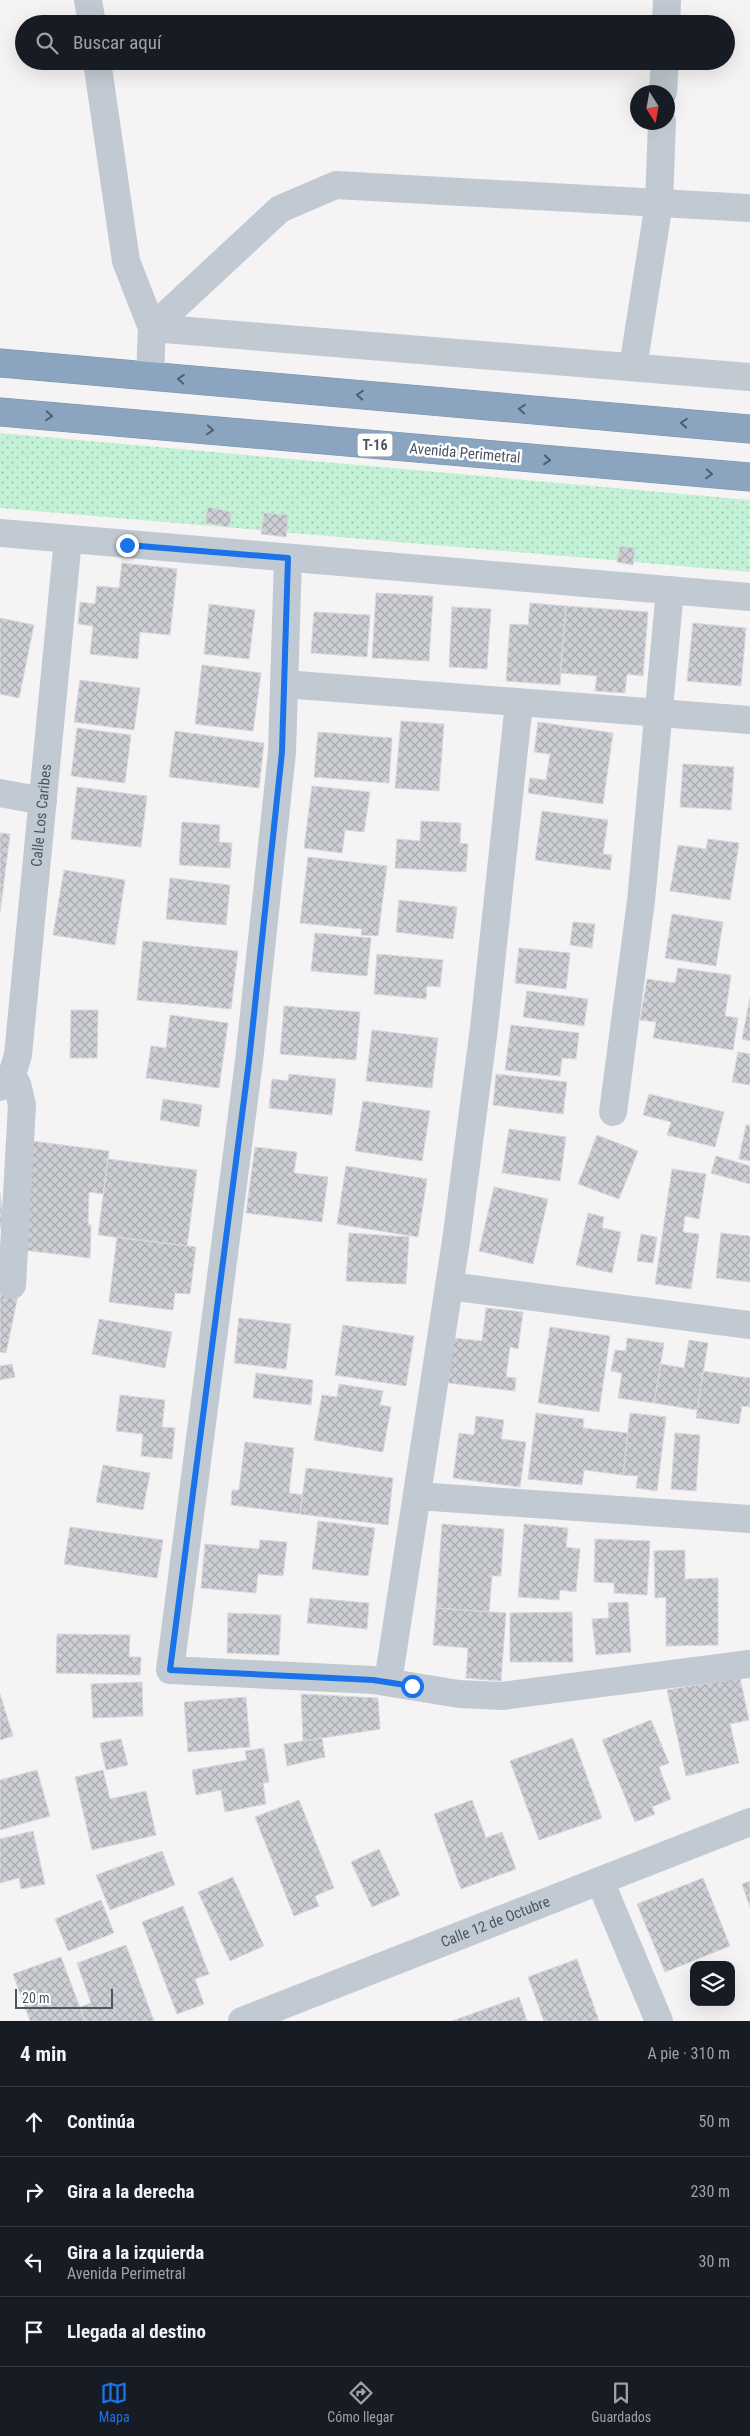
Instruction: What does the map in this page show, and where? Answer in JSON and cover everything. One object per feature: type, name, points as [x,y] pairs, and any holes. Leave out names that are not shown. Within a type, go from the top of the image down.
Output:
[{"type":"highway","points":[[0,364],[750,429]]},
{"type":"highway","name":"Avenida Perimetral","points":[[0,412],[750,477]]},
{"type":"street","points":[[88,0],[90,15]]},
{"type":"street","points":[[666,15],[667,0]]},
{"type":"street","points":[[98,70],[126,261],[152,328],[150,376]]},
{"type":"street","points":[[663,85],[664,70]]},
{"type":"street","points":[[633,367],[659,203],[662,130]]},
{"type":"street","points":[[152,328],[280,209],[336,185],[750,208]]},
{"type":"street","points":[[152,328],[750,377]]},
{"type":"street","points":[[0,533],[750,597]]},
{"type":"street","name":"Calle Los Caribes","points":[[5,1082],[18,1055],[68,539]]},
{"type":"street","points":[[288,558],[282,752],[249,1061],[170,1670],[373,1680],[458,1694],[502,1696],[750,1662]]},
{"type":"street","points":[[613,1112],[642,901],[670,590]]},
{"type":"street","points":[[284,684],[750,720]]},
{"type":"street","points":[[388,1682],[449,1286],[484,1028],[519,702]]},
{"type":"street","points":[[0,793],[43,800]]},
{"type":"street","points":[[5,1082],[17,1084],[22,1105],[12,1285]]},
{"type":"street","points":[[449,1286],[750,1325]]},
{"type":"street","points":[[417,1496],[750,1519]]},
{"type":"street","name":"Calle 12 de Octubre","points":[[242,2021],[750,1822]]},
{"type":"street","points":[[600,1880],[659,2021]]},
{"type":"green space","points":[[0,433],[750,500],[750,572],[0,508]]},
{"type":"building","points":[[208,507],[232,512],[229,527],[205,523]]},
{"type":"building","points":[[264,513],[288,515],[286,537],[261,534]]},
{"type":"building","points":[[620,546],[635,548],[633,565],[617,562]]},
{"type":"building","points":[[122,563],[177,569],[170,635],[140,632],[138,659],[90,654],[93,626],[78,624],[80,602],[95,604],[97,586],[119,588]]},
{"type":"building","points":[[376,593],[433,596],[429,661],[372,658]]},
{"type":"building","points":[[530,603],[566,606],[560,685],[506,681],[510,624],[528,625]]},
{"type":"building","points":[[209,604],[255,610],[249,659],[204,654]]},
{"type":"building","points":[[566,606],[648,612],[643,676],[627,674],[625,693],[595,691],[597,676],[560,673]]},
{"type":"building","points":[[452,607],[491,609],[487,669],[449,667]]},
{"type":"building","points":[[314,612],[370,615],[367,657],[311,653]]},
{"type":"building","points":[[0,618],[34,625],[19,698],[0,694]]},
{"type":"building","points":[[693,623],[746,628],[741,686],[687,681]]},
{"type":"building","points":[[202,665],[261,673],[253,731],[195,724]]},
{"type":"building","points":[[80,680],[140,688],[134,730],[74,722]]},
{"type":"building","points":[[401,721],[444,724],[439,791],[395,788]]},
{"type":"building","points":[[538,722],[613,733],[603,804],[528,793],[530,778],[546,780],[550,754],[534,752]]},
{"type":"building","points":[[77,728],[131,735],[125,783],[71,776]]},
{"type":"building","points":[[175,731],[264,743],[259,788],[169,777]]},
{"type":"building","points":[[318,732],[392,738],[389,783],[314,777]]},
{"type":"building","points":[[683,764],[734,767],[731,810],[680,807]]},
{"type":"building","points":[[312,786],[370,792],[364,832],[345,830],[342,853],[304,848]]},
{"type":"building","points":[[77,787],[147,796],[141,847],[71,839]]},
{"type":"building","points":[[542,811],[608,820],[603,854],[612,855],[610,870],[535,860]]},
{"type":"building","points":[[421,821],[461,823],[460,843],[468,844],[466,872],[395,868],[397,839],[420,841]]},
{"type":"building","points":[[182,822],[220,825],[219,842],[232,843],[230,868],[179,865]]},
{"type":"building","points":[[0,833],[10,834],[0,913]]},
{"type":"building","points":[[708,839],[739,843],[730,900],[670,891],[678,845],[706,849]]},
{"type":"building","points":[[308,857],[387,866],[378,936],[361,935],[362,929],[300,923]]},
{"type":"building","points":[[64,870],[125,880],[115,945],[53,935]]},
{"type":"building","points":[[170,878],[230,885],[226,925],[166,919]]},
{"type":"building","points":[[399,900],[457,907],[453,939],[396,932]]},
{"type":"building","points":[[672,914],[723,922],[716,966],[665,958]]},
{"type":"building","points":[[573,922],[595,924],[592,948],[570,945]]},
{"type":"building","points":[[315,933],[371,938],[367,976],[311,971]]},
{"type":"building","points":[[143,941],[238,951],[231,1009],[137,1000]]},
{"type":"building","points":[[519,948],[570,953],[566,989],[515,983]]},
{"type":"building","points":[[377,954],[443,960],[440,987],[427,986],[426,999],[374,994]]},
{"type":"building","points":[[678,968],[731,975],[725,1016],[738,1018],[733,1050],[653,1038],[656,1022],[640,1020],[647,979],[675,983]]},
{"type":"building","points":[[527,991],[588,999],[584,1026],[523,1017]]},
{"type":"building","points":[[750,998],[750,1041],[742,1039]]},
{"type":"building","points":[[284,1006],[360,1012],[356,1060],[280,1054]]},
{"type":"building","points":[[71,1010],[98,1010],[97,1058],[70,1058]]},
{"type":"building","points":[[170,1015],[228,1023],[219,1088],[146,1078],[151,1046],[166,1048]]},
{"type":"building","points":[[511,1025],[579,1033],[576,1059],[562,1058],[560,1076],[505,1070]]},
{"type":"building","points":[[372,1030],[438,1038],[432,1088],[366,1081]]},
{"type":"building","points":[[738,1052],[750,1054],[750,1085],[732,1082]]},
{"type":"building","points":[[289,1074],[336,1079],[332,1115],[269,1108],[272,1079],[288,1081]]},
{"type":"building","points":[[496,1074],[567,1082],[563,1114],[493,1105]]},
{"type":"building","points":[[649,1094],[724,1112],[715,1147],[667,1135],[671,1122],[643,1115]]},
{"type":"building","points":[[163,1099],[202,1105],[199,1127],[160,1120]]},
{"type":"building","points":[[363,1101],[430,1111],[422,1161],[355,1151]]},
{"type":"building","points":[[746,1125],[750,1125],[750,1161],[739,1159]]},
{"type":"building","points":[[509,1129],[566,1137],[560,1181],[502,1173]]},
{"type":"building","points":[[597,1135],[638,1151],[619,1199],[578,1184]]},
{"type":"building","points":[[32,1141],[109,1151],[103,1194],[89,1192],[90,1258],[23,1250]]},
{"type":"building","points":[[255,1147],[297,1152],[294,1173],[328,1177],[322,1222],[246,1213]]},
{"type":"building","points":[[716,1156],[750,1166],[750,1184],[711,1173]]},
{"type":"building","points":[[108,1159],[197,1170],[187,1246],[98,1235]]},
{"type":"building","points":[[346,1166],[427,1179],[418,1237],[337,1224]]},
{"type":"building","points":[[672,1169],[706,1174],[699,1219],[685,1216],[683,1232],[699,1234],[691,1289],[655,1284]]},
{"type":"building","points":[[494,1187],[548,1199],[533,1264],[479,1251]]},
{"type":"building","points":[[0,1193],[4,1228],[0,1228]]},
{"type":"building","points":[[588,1213],[604,1217],[602,1228],[621,1232],[612,1273],[576,1265]]},
{"type":"building","points":[[349,1233],[409,1237],[406,1284],[346,1281]]},
{"type":"building","points":[[721,1233],[750,1236],[750,1282],[716,1278]]},
{"type":"building","points":[[641,1234],[657,1237],[653,1263],[637,1261]]},
{"type":"building","points":[[117,1237],[196,1247],[190,1294],[175,1293],[173,1310],[109,1302]]},
{"type":"building","points":[[0,1292],[18,1295],[6,1353],[0,1352]]},
{"type":"building","points":[[486,1308],[523,1312],[518,1349],[510,1347],[506,1377],[516,1378],[515,1391],[448,1383],[453,1338],[482,1341]]},
{"type":"building","points":[[239,1318],[291,1324],[286,1369],[234,1363]]},
{"type":"building","points":[[99,1319],[172,1332],[165,1368],[92,1354]]},
{"type":"building","points":[[343,1325],[414,1336],[406,1386],[335,1375]]},
{"type":"building","points":[[550,1327],[610,1336],[599,1412],[538,1403]]},
{"type":"building","points":[[627,1338],[664,1343],[654,1403],[618,1398],[622,1373],[611,1371],[615,1350],[626,1351]]},
{"type":"building","points":[[689,1340],[708,1343],[697,1410],[654,1403],[661,1364],[684,1368]]},
{"type":"building","points":[[12,1364],[15,1377],[0,1380],[0,1366]]},
{"type":"building","points":[[703,1371],[750,1378],[750,1407],[742,1406],[739,1424],[696,1418]]},
{"type":"building","points":[[256,1373],[313,1380],[311,1405],[253,1398]]},
{"type":"building","points":[[339,1384],[383,1391],[380,1405],[391,1407],[383,1452],[314,1440],[322,1395],[337,1397]]},
{"type":"building","points":[[120,1395],[165,1400],[162,1427],[175,1428],[172,1459],[141,1456],[143,1434],[116,1431]]},
{"type":"building","points":[[536,1413],[584,1419],[583,1428],[628,1433],[623,1475],[584,1470],[582,1485],[528,1479]]},
{"type":"building","points":[[630,1413],[666,1417],[657,1491],[636,1488],[638,1476],[623,1475]]},
{"type":"building","points":[[476,1416],[504,1420],[501,1439],[526,1442],[520,1487],[453,1478],[459,1433],[474,1435]]},
{"type":"building","points":[[675,1433],[700,1435],[696,1491],[671,1489]]},
{"type":"building","points":[[245,1442],[294,1448],[289,1493],[303,1495],[300,1514],[231,1505],[232,1490],[239,1490]]},
{"type":"building","points":[[103,1465],[150,1473],[143,1510],[96,1502]]},
{"type":"building","points":[[306,1468],[393,1478],[388,1525],[300,1514]]},
{"type":"building","points":[[318,1521],[375,1528],[368,1576],[312,1569]]},
{"type":"building","points":[[442,1524],[504,1529],[501,1576],[492,1576],[489,1612],[436,1608]]},
{"type":"building","points":[[524,1524],[568,1528],[566,1547],[580,1549],[576,1592],[560,1590],[559,1600],[518,1597]]},
{"type":"building","points":[[70,1527],[163,1540],[157,1578],[64,1564]]},
{"type":"building","points":[[595,1539],[650,1541],[647,1595],[614,1593],[614,1583],[594,1582]]},
{"type":"building","points":[[260,1540],[287,1542],[283,1576],[258,1574],[256,1593],[201,1588],[205,1544],[259,1549]]},
{"type":"building","points":[[685,1550],[685,1579],[718,1578],[718,1645],[666,1646],[666,1597],[655,1598],[654,1551]]},
{"type":"building","points":[[310,1598],[369,1603],[367,1629],[307,1623]]},
{"type":"building","points":[[628,1602],[631,1652],[596,1655],[592,1619],[609,1618],[608,1603]]},
{"type":"building","points":[[436,1608],[506,1613],[501,1681],[466,1678],[468,1648],[433,1645]]},
{"type":"building","points":[[572,1612],[573,1662],[510,1662],[510,1613]]},
{"type":"building","points":[[228,1613],[281,1615],[279,1655],[227,1653]]},
{"type":"building","points":[[57,1634],[130,1635],[129,1657],[141,1657],[140,1675],[56,1673]]},
{"type":"building","points":[[740,1678],[749,1720],[730,1724],[739,1763],[686,1776],[667,1690]]},
{"type":"building","points":[[142,1682],[143,1716],[93,1718],[91,1684]]},
{"type":"building","points":[[0,1694],[13,1736],[0,1740]]},
{"type":"building","points":[[301,1694],[378,1698],[380,1729],[303,1741]]},
{"type":"building","points":[[246,1697],[250,1747],[188,1752],[184,1702]]},
{"type":"building","points":[[651,1720],[669,1763],[659,1767],[671,1799],[652,1807],[655,1814],[635,1822],[602,1740]]},
{"type":"building","points":[[322,1738],[325,1757],[287,1766],[284,1744]]},
{"type":"building","points":[[573,1738],[602,1818],[539,1840],[510,1761]]},
{"type":"building","points":[[121,1739],[128,1765],[106,1770],[100,1743]]},
{"type":"building","points":[[264,1748],[269,1782],[263,1783],[266,1804],[225,1812],[221,1790],[196,1795],[192,1770],[247,1760],[245,1751]]},
{"type":"building","points":[[37,1770],[50,1816],[0,1830],[0,1780]]},
{"type":"building","points":[[103,1770],[110,1799],[146,1791],[156,1835],[92,1850],[75,1777]]},
{"type":"building","points":[[299,1800],[334,1888],[315,1896],[319,1906],[294,1916],[255,1817]]},
{"type":"building","points":[[472,1800],[486,1838],[502,1832],[516,1869],[461,1889],[434,1814]]},
{"type":"building","points":[[33,1831],[45,1884],[21,1889],[19,1878],[0,1883],[0,1839]]},
{"type":"building","points":[[379,1849],[400,1895],[372,1907],[351,1862]]},
{"type":"building","points":[[162,1851],[175,1885],[110,1910],[96,1875]]},
{"type":"building","points":[[233,1877],[264,1946],[230,1961],[198,1892]]},
{"type":"building","points":[[703,1878],[730,1946],[665,1972],[637,1904]]},
{"type":"building","points":[[750,1881],[750,1907],[742,1884]]},
{"type":"building","points":[[101,1900],[114,1933],[68,1951],[55,1919]]},
{"type":"building","points":[[183,1906],[209,1974],[195,1979],[204,2004],[177,2014],[142,1922]]},
{"type":"building","points":[[126,1945],[154,2021],[85,2021],[80,2007],[91,2003],[77,1963]]},
{"type":"building","points":[[61,1957],[85,2021],[30,2021],[13,1974]]},
{"type":"building","points":[[577,1959],[599,2021],[544,2021],[528,1977]]},
{"type":"building","points":[[519,1997],[527,2021],[452,2021]]},
{"type":"route","points":[[127,545],[288,558],[282,752],[249,1061],[170,1670],[373,1680],[412,1686]]}]
